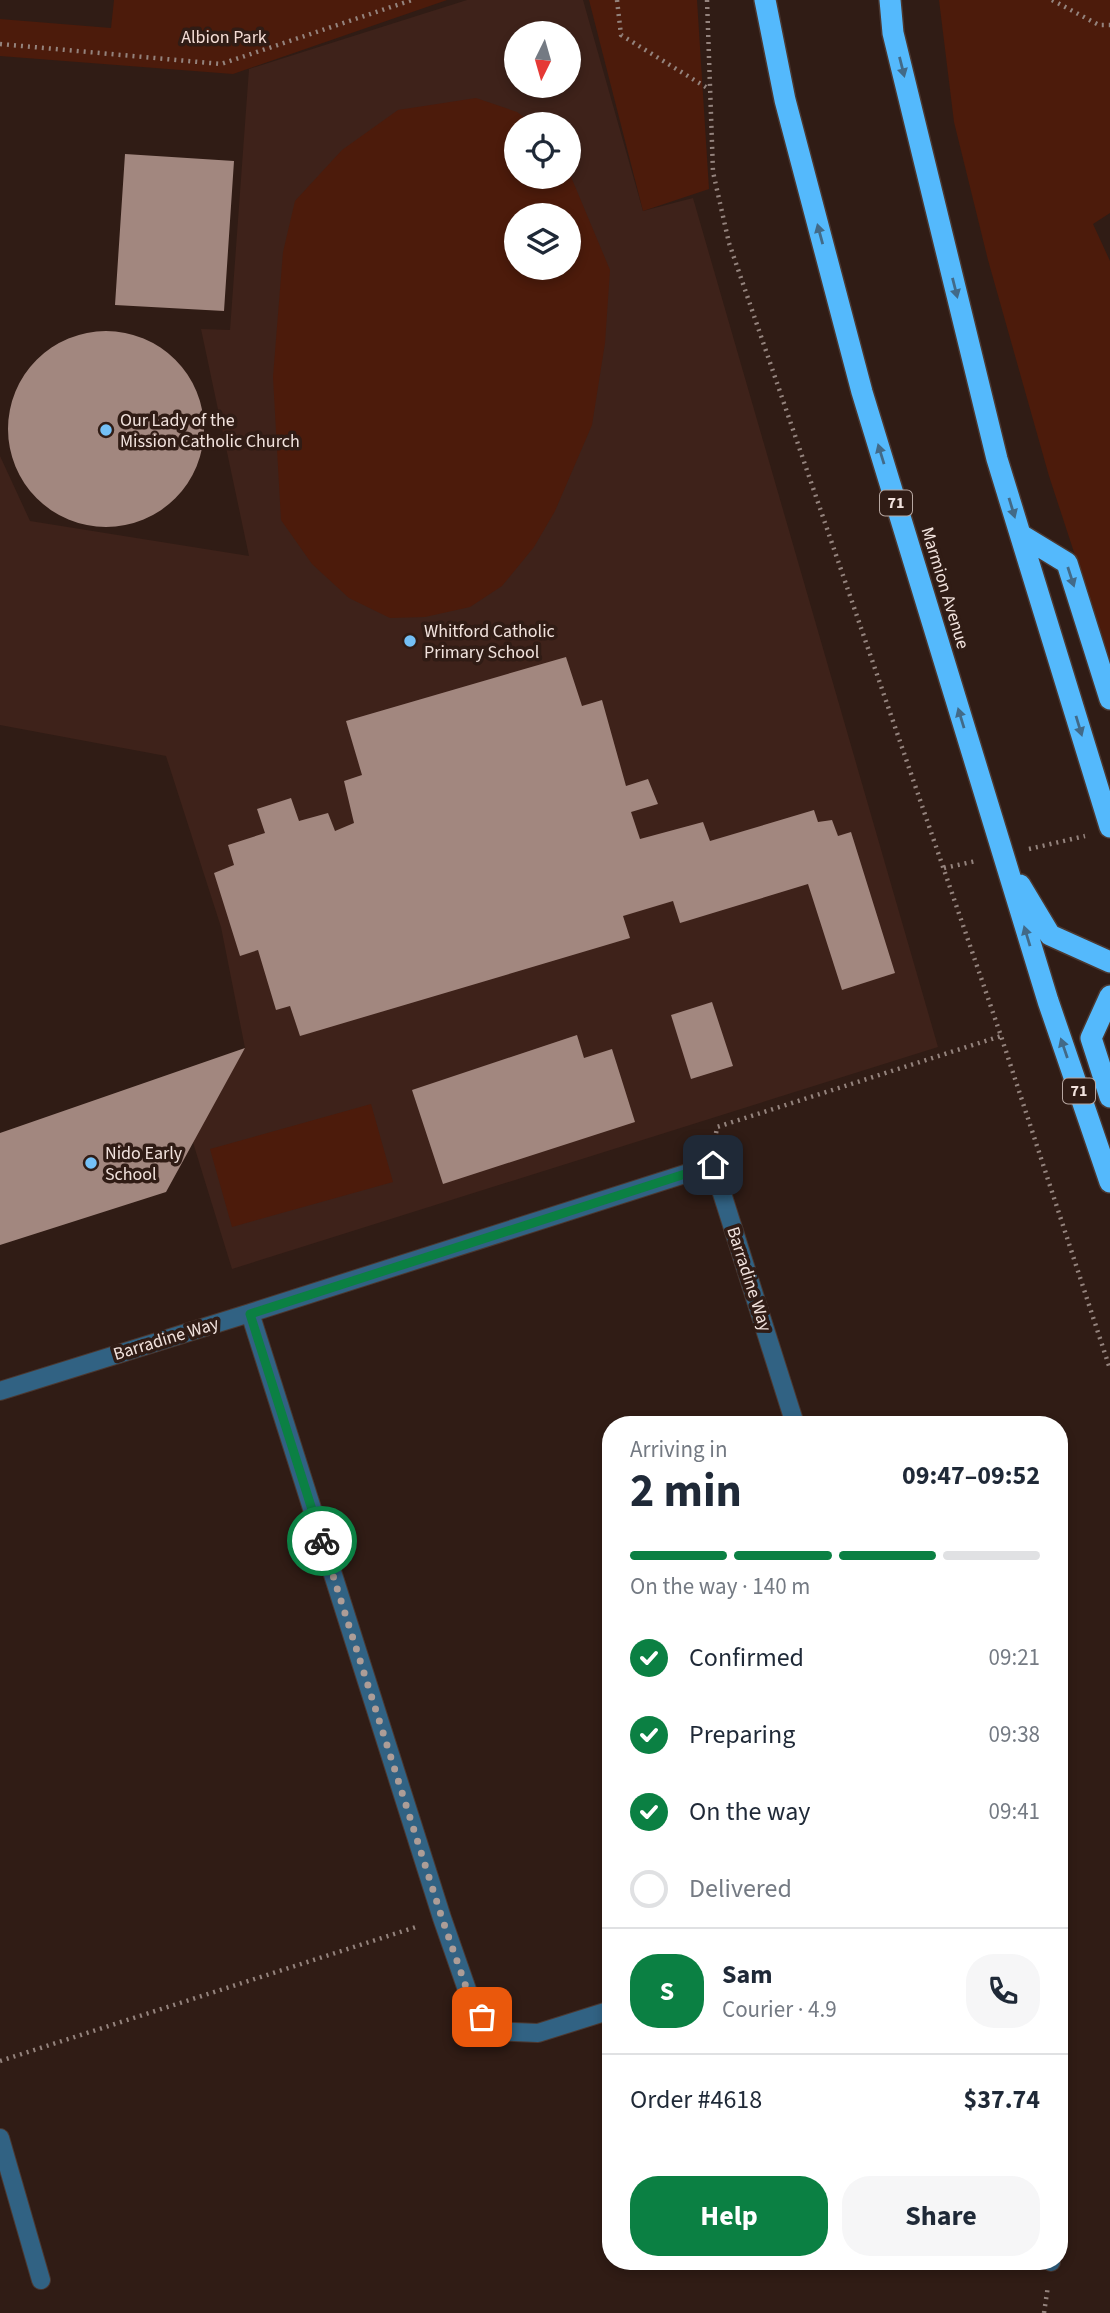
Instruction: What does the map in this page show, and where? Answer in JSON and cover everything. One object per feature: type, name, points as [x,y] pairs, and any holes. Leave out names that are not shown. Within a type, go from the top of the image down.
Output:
[{"type":"highway","name":"Marmion Avenue","points":[[765,0],[785,100],[862,392],[1002,855],[1048,1001],[1110,1182]]},
{"type":"highway","points":[[890,0],[893,33],[997,459],[1110,827]]},
{"type":"highway","points":[[1021,535],[1067,563],[1110,699]]},
{"type":"highway","points":[[1002,855],[1050,935],[1110,962]]},
{"type":"highway","points":[[1110,996],[1091,1038],[1110,1097]]},
{"type":"street","name":"Barradine Way","points":[[0,1391],[250,1314],[713,1165],[792,1416]]},
{"type":"street","points":[[250,1314],[442,1918],[472,2004],[493,2031],[538,2033],[602,2013]]},
{"type":"street","points":[[0,2137],[41,2280]]},
{"type":"path","points":[[0,44],[221,64],[412,0]]},
{"type":"path","points":[[617,0],[621,35],[709,89]]},
{"type":"path","points":[[707,0],[713,172],[729,243],[1001,1036],[1110,1369]]},
{"type":"path","points":[[1052,0],[1099,25],[1110,25]]},
{"type":"path","points":[[713,1165],[717,1127],[1001,1036]]},
{"type":"path","points":[[0,2062],[442,1918]]},
{"type":"shaded area","name":"Whitford Catholic Primary School","points":[[467,0],[583,0],[643,211],[693,198],[938,1047],[232,1269],[191,1136],[245,1048],[221,927],[166,756],[0,725],[0,456],[30,521],[249,556],[201,329],[230,330],[249,69]]},
{"type":"green space","name":"Albion Park","points":[[114,0],[447,0],[233,74],[0,56],[0,19],[111,28]]},
{"type":"green space","points":[[589,0],[697,0],[709,189],[643,211]]},
{"type":"green space","points":[[939,0],[1110,0],[1110,213],[1093,224],[1110,261],[1110,662],[1049,476],[988,260],[954,122]]},
{"type":"green space","points":[[476,98],[517,112],[504,112],[504,189],[576,189],[610,270],[605,343],[592,425],[555,511],[534,547],[502,586],[470,607],[425,617],[390,618],[349,598],[312,564],[281,520],[273,377],[283,252],[295,201],[342,150],[398,110]]},
{"type":"green space","points":[[371,1104],[393,1182],[232,1227],[210,1149]]},
{"type":"building","points":[[125,154],[234,161],[224,311],[115,305]]},
{"type":"building","name":"Our Lady of the Mission Catholic Church","points":[[106,331],[143,338],[175,360],[197,392],[204,429],[197,466],[175,498],[143,520],[106,527],[69,520],[37,498],[15,466],[8,429],[15,392],[37,360],[69,338]]},
{"type":"building","points":[[566,657],[582,706],[602,700],[626,786],[648,779],[658,804],[631,812],[640,839],[703,822],[710,841],[814,810],[818,822],[832,820],[838,836],[851,832],[895,973],[842,990],[808,884],[680,923],[673,901],[623,916],[630,938],[300,1036],[290,1006],[276,1010],[258,950],[240,956],[214,873],[234,865],[228,845],[265,833],[257,809],[291,798],[299,821],[328,813],[335,831],[354,823],[344,781],[362,775],[346,721]]},
{"type":"building","points":[[712,1002],[733,1066],[691,1079],[671,1015]]},
{"type":"building","points":[[577,1035],[584,1058],[612,1049],[635,1122],[443,1184],[412,1090]]},
{"type":"building","name":"Nido Early School","points":[[245,1048],[166,1192],[0,1245],[0,1133]]},
{"type":"way so far","points":[[322,1541],[442,1918],[472,2004],[482,2017]]},
{"type":"place","name":"Our Lady of the Mission Catholic Church","points":[[106,430]]},
{"type":"place","name":"Whitford Catholic Primary School","points":[[410,641]]},
{"type":"place","name":"Nido Early School","points":[[91,1163]]},
{"type":"route","points":[[322,1541],[250,1314],[713,1165]]}]
